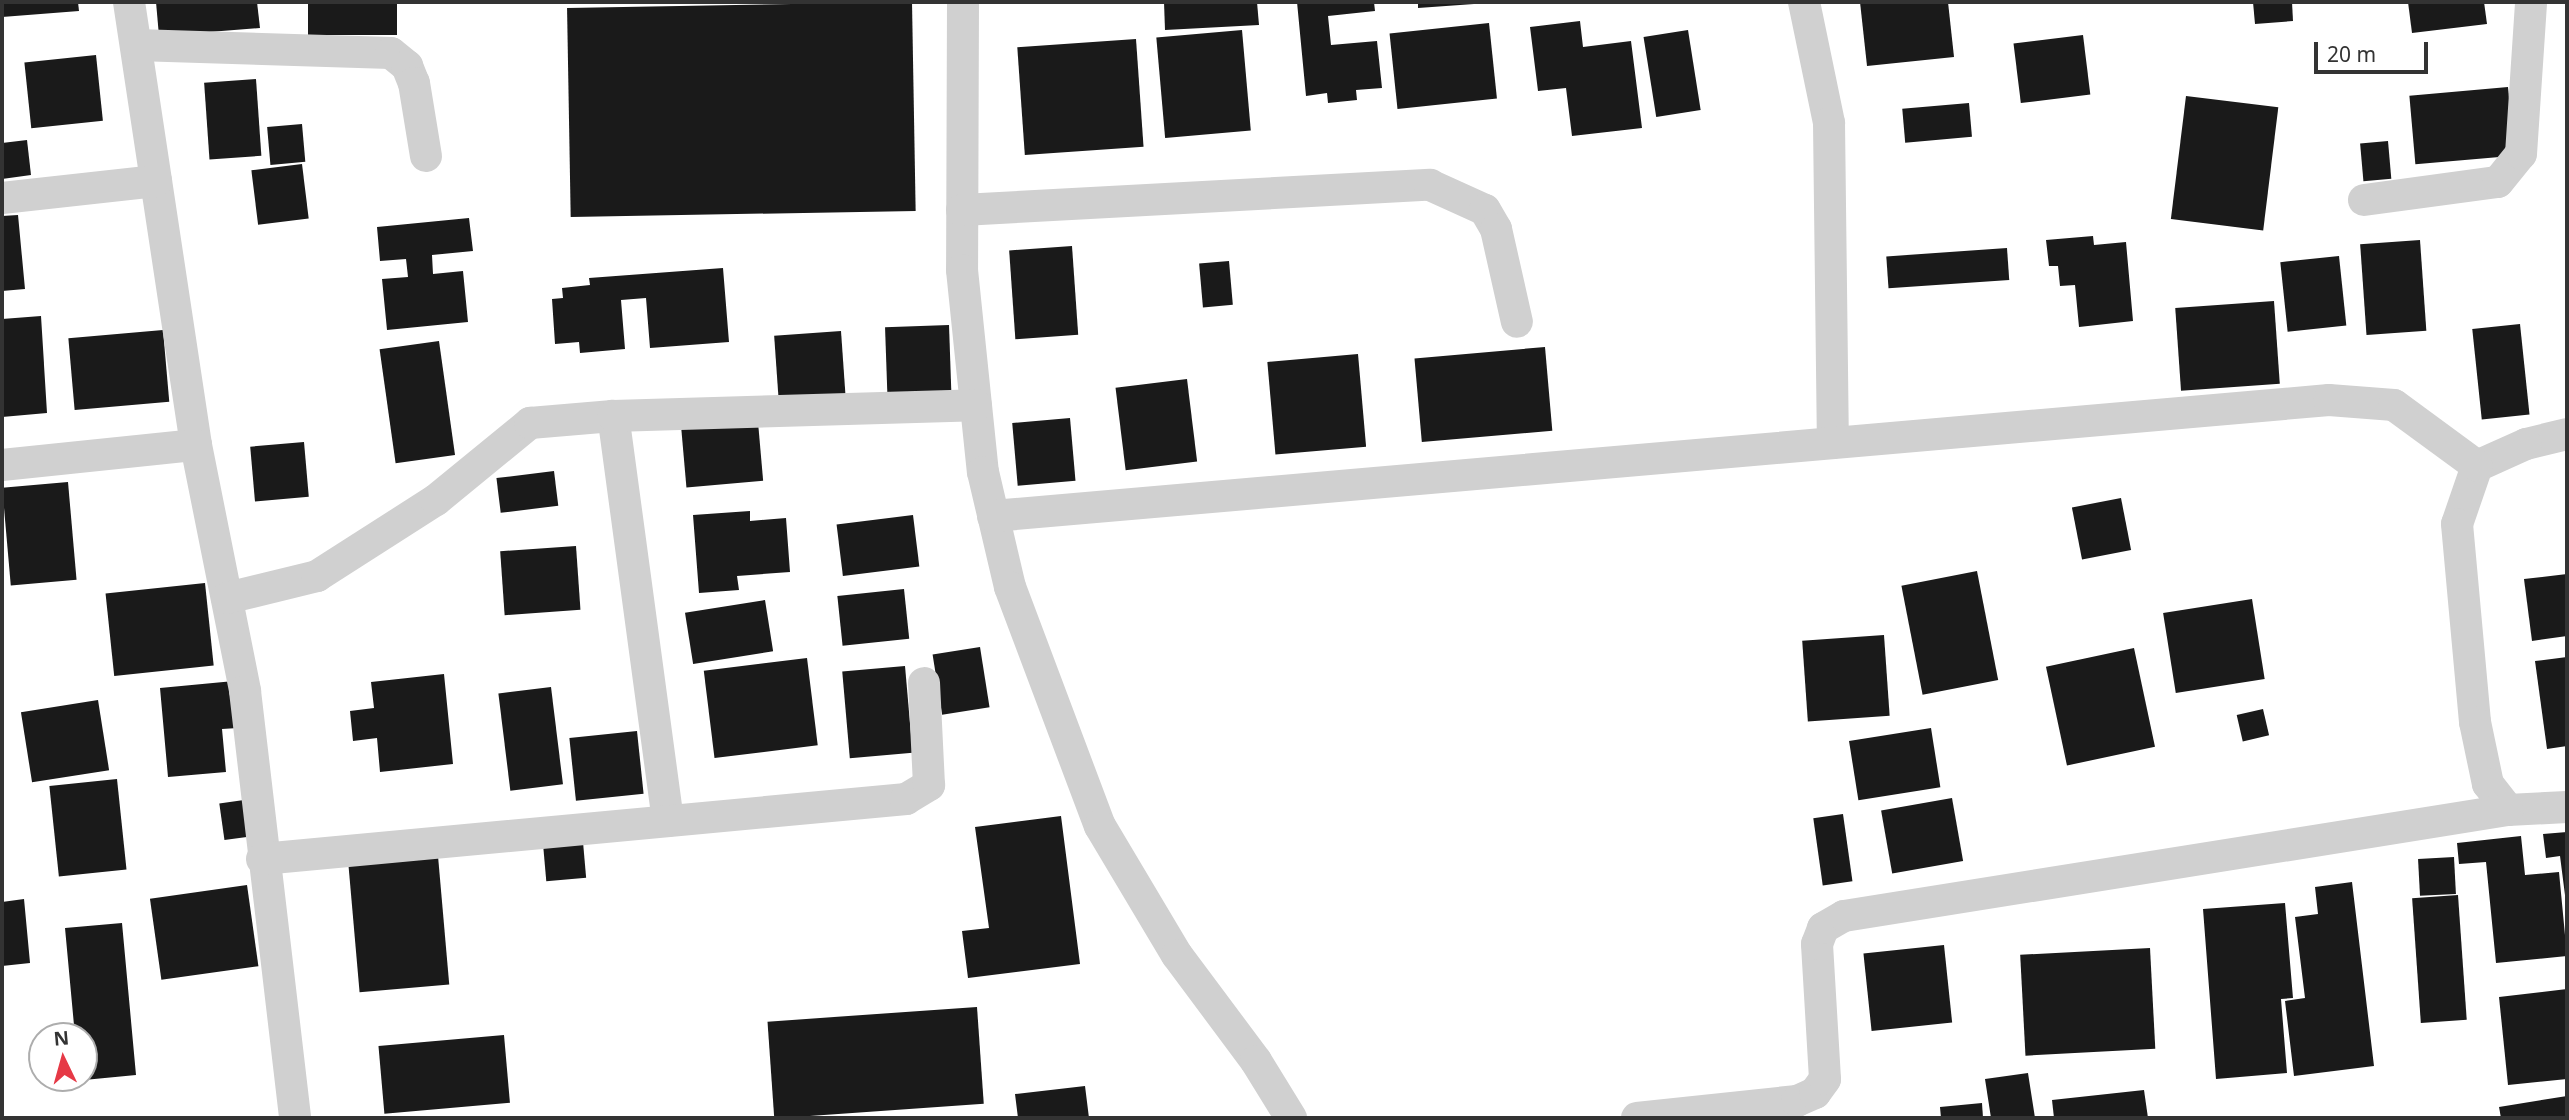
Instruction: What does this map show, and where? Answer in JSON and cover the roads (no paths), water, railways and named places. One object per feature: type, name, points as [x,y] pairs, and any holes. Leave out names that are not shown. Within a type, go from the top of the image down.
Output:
[{"type":"street","points":[[129,2],[196,445],[245,691],[262,859],[295,1118]]},
{"type":"street","points":[[963,2],[962,270],[976,405],[993,516],[1010,587],[1100,826],[1177,955],[1256,1061],[1291,1118]]},
{"type":"street","points":[[1804,2],[1829,123],[1833,443]]},
{"type":"street","points":[[2364,200],[2498,182],[2521,154],[2532,2]]},
{"type":"street","points":[[136,45],[391,53],[407,66],[414,83],[426,156]]},
{"type":"street","points":[[2,198],[156,181]]},
{"type":"street","points":[[962,210],[1430,185],[1486,210],[1496,229],[1517,322]]},
{"type":"street","points":[[993,516],[2329,400],[2394,405],[2477,466]]},
{"type":"street","points":[[227,598],[317,576],[436,500],[530,423],[613,416],[976,405]]},
{"type":"street","points":[[613,416],[668,821]]},
{"type":"street","points":[[2508,810],[2488,784],[2475,722],[2457,524],[2477,466],[2526,444],[2567,435]]},
{"type":"street","points":[[2,465],[196,445]]},
{"type":"street","points":[[262,859],[668,821],[810,811],[906,799],[926,791],[932,761],[924,682]]},
{"type":"street","points":[[1637,1118],[1797,1101],[1815,1093],[1825,1079],[1817,944],[1823,928],[1844,916],[2508,810],[2567,807]]}]
